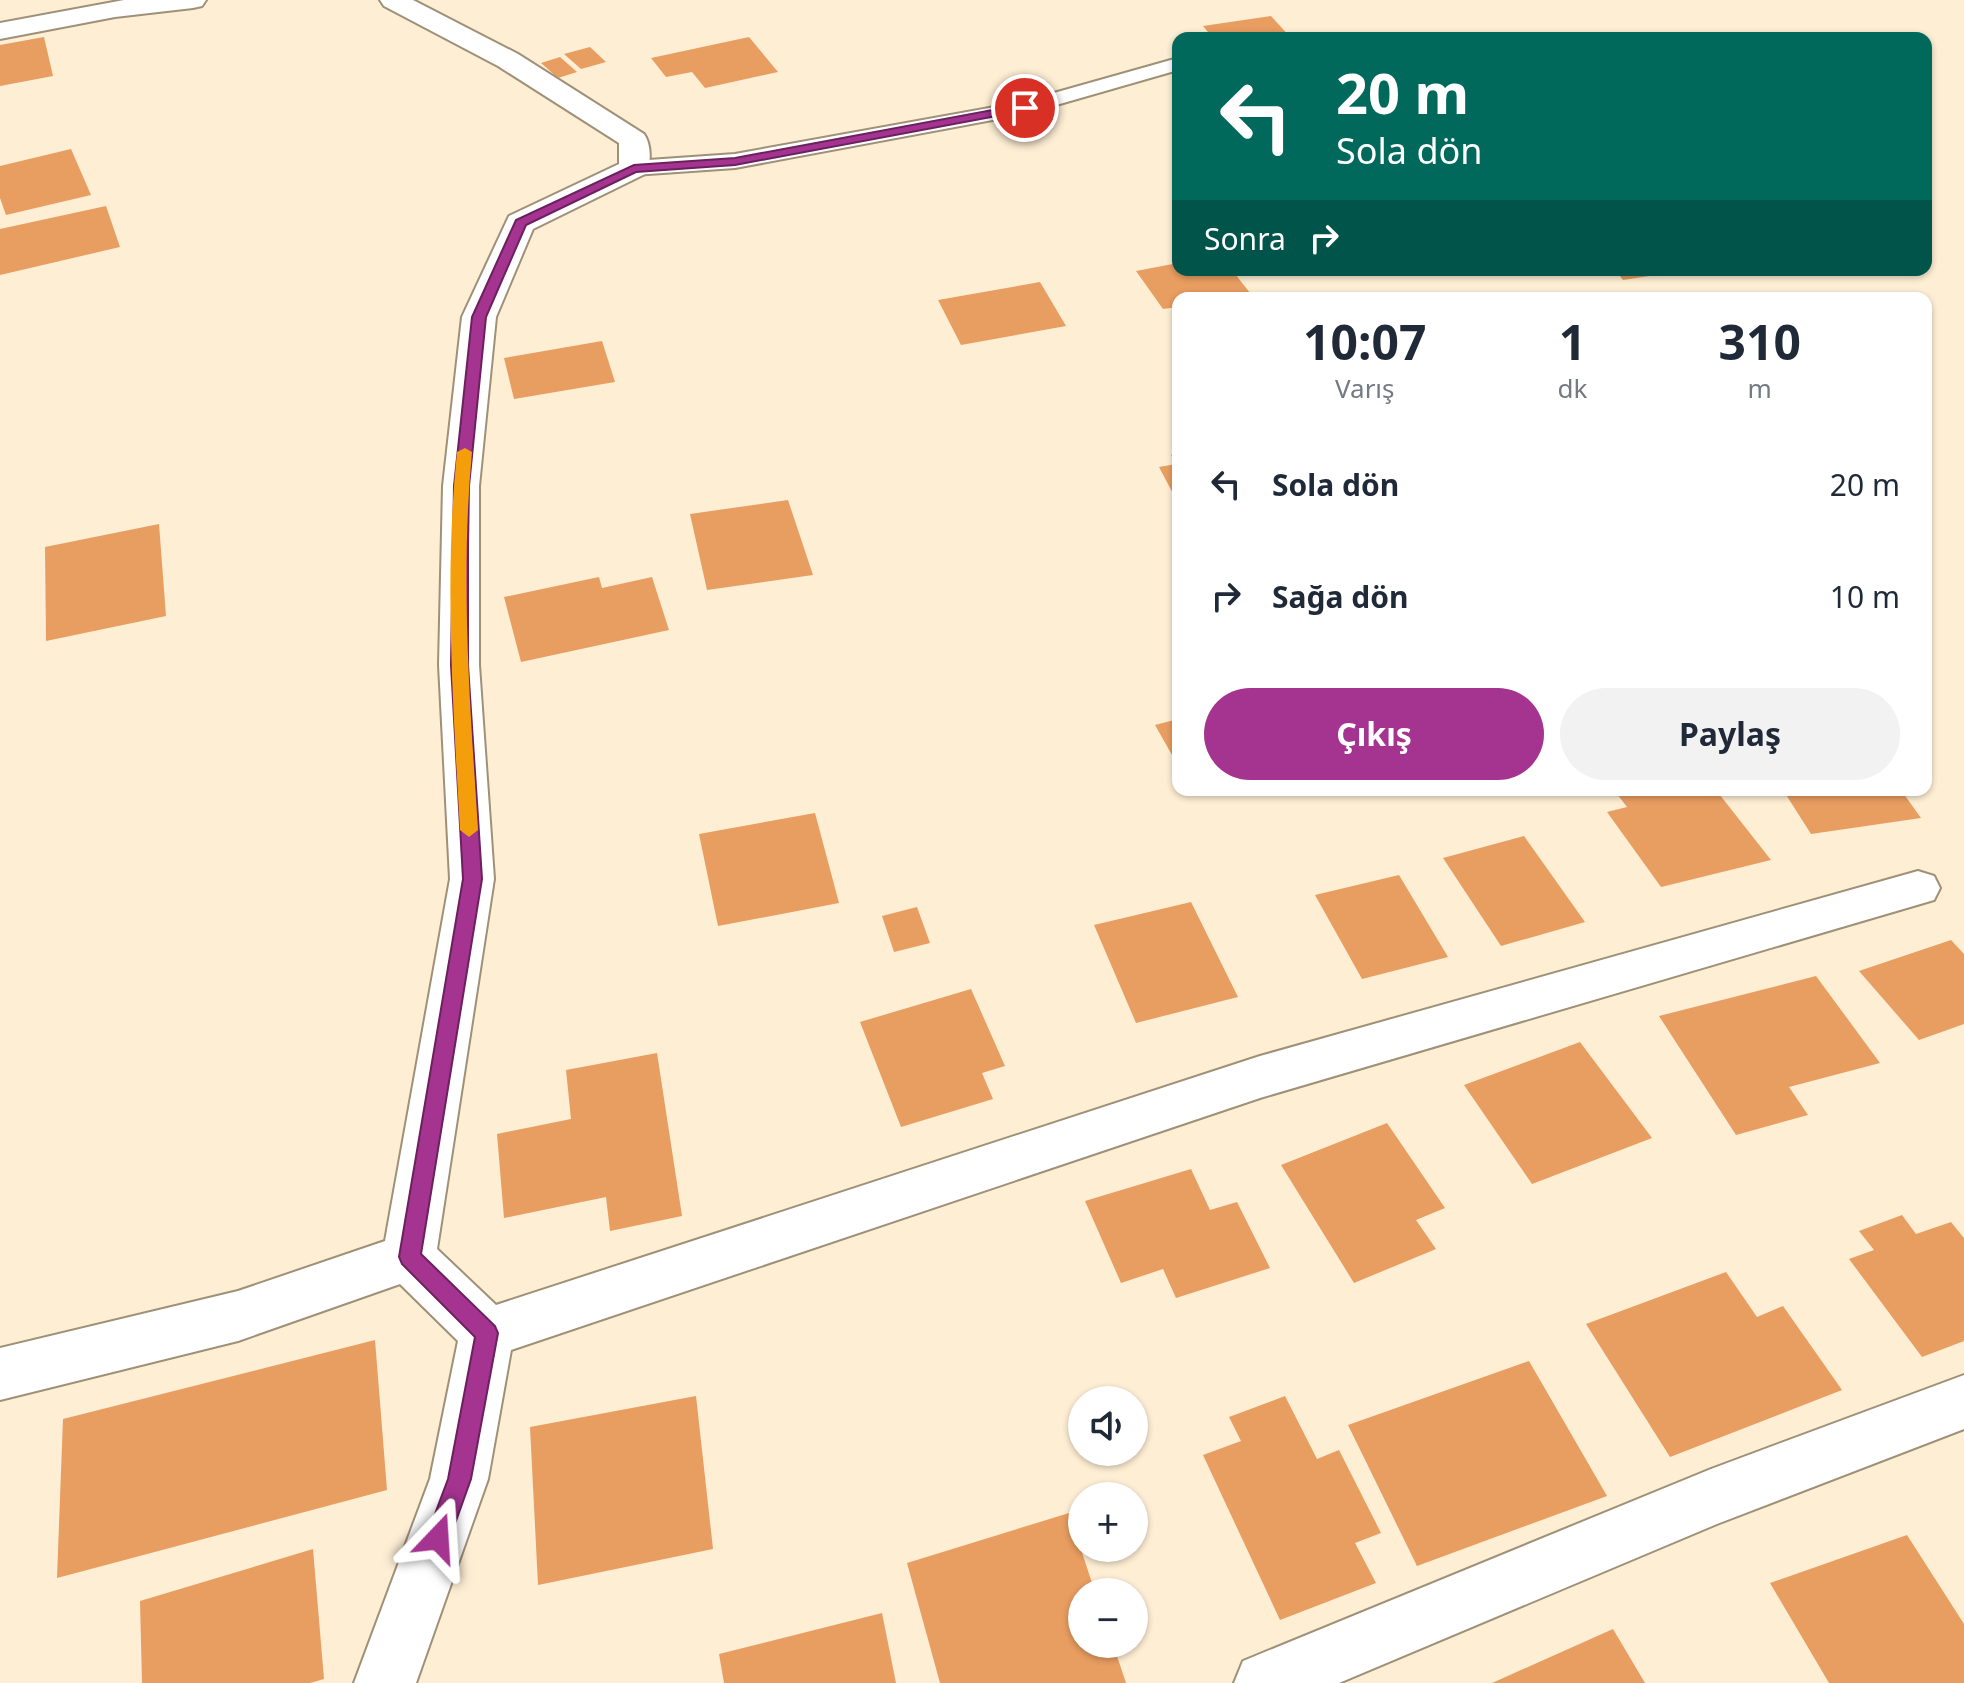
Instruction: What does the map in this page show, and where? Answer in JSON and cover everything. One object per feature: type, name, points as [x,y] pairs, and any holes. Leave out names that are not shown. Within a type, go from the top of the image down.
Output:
[{"type":"street","points":[[0,31],[115,9],[193,0]]},
{"type":"street","points":[[393,0],[508,60],[634,140],[634,168],[520,223],[479,317],[461,486],[460,561],[459,665],[472,879],[409,1257]]},
{"type":"street","points":[[487,1333],[1260,1077],[1918,888]]},
{"type":"street","points":[[409,1257],[487,1333]]},
{"type":"street","points":[[0,1374],[238,1316],[409,1257]]},
{"type":"street","points":[[385,1683],[459,1479],[487,1333]]},
{"type":"street","points":[[1271,1682],[1711,1498],[1964,1402]]},
{"type":"lane","points":[[634,168],[735,161],[1025,108],[1172,66]]},
{"type":"building","points":[[1271,16],[1286,32],[1208,32],[1203,26]]},
{"type":"building","points":[[44,37],[53,76],[0,86],[0,45]]},
{"type":"building","points":[[749,37],[778,72],[705,88],[692,72],[666,77],[651,58]]},
{"type":"building","points":[[590,47],[606,62],[581,69],[564,54]]},
{"type":"building","points":[[560,57],[577,72],[558,78],[541,63]]},
{"type":"building","points":[[71,149],[91,195],[6,215],[0,198],[0,166]]},
{"type":"building","points":[[106,206],[120,247],[0,275],[0,229]]},
{"type":"building","points":[[1172,264],[1172,276],[1237,276],[1249,292],[1172,292],[1172,308],[1163,309],[1136,271]]},
{"type":"building","points":[[1620,276],[1650,276],[1623,280]]},
{"type":"building","points":[[1040,282],[1066,326],[961,345],[938,300]]},
{"type":"building","points":[[602,341],[615,382],[514,399],[504,358]]},
{"type":"building","points":[[1172,465],[1172,492],[1159,467]]},
{"type":"building","points":[[788,500],[813,575],[707,590],[690,514]]},
{"type":"building","points":[[159,524],[166,616],[46,641],[45,547]]},
{"type":"building","points":[[599,577],[602,588],[652,577],[669,630],[521,662],[504,597]]},
{"type":"building","points":[[1172,721],[1172,755],[1155,725]]},
{"type":"building","points":[[1619,796],[1721,796],[1771,860],[1661,887],[1607,812],[1627,807]]},
{"type":"building","points":[[1787,796],[1905,796],[1921,818],[1811,834]]},
{"type":"building","points":[[815,813],[839,903],[718,926],[699,834]]},
{"type":"building","points":[[1524,836],[1585,922],[1501,946],[1443,858]]},
{"type":"building","points":[[1399,875],[1448,957],[1362,979],[1315,895]]},
{"type":"building","points":[[1191,902],[1238,997],[1136,1023],[1094,925]]},
{"type":"building","points":[[917,907],[930,943],[894,952],[882,916]]},
{"type":"building","points":[[1951,940],[1964,954],[1964,1024],[1919,1040],[1859,971]]},
{"type":"building","points":[[1816,976],[1880,1063],[1789,1087],[1808,1115],[1736,1135],[1659,1016]]},
{"type":"building","points":[[971,989],[1005,1066],[982,1073],[993,1099],[901,1127],[860,1022]]},
{"type":"building","points":[[1580,1042],[1652,1138],[1532,1184],[1464,1085]]},
{"type":"building","points":[[657,1053],[682,1216],[610,1231],[606,1197],[504,1218],[497,1134],[571,1119],[566,1070]]},
{"type":"building","points":[[1387,1123],[1445,1208],[1416,1220],[1436,1249],[1354,1283],[1281,1165]]},
{"type":"building","points":[[1191,1169],[1210,1210],[1237,1202],[1270,1268],[1176,1298],[1163,1269],[1121,1283],[1085,1201]]},
{"type":"building","points":[[1902,1215],[1916,1234],[1951,1222],[1964,1238],[1964,1341],[1922,1357],[1849,1259],[1874,1250],[1859,1231]]},
{"type":"building","points":[[1726,1272],[1757,1317],[1783,1306],[1842,1390],[1670,1457],[1586,1324]]},
{"type":"building","points":[[375,1340],[387,1490],[57,1578],[63,1419]]},
{"type":"building","points":[[1529,1361],[1607,1496],[1417,1566],[1348,1425]]},
{"type":"building","points":[[696,1396],[713,1549],[538,1585],[530,1427]]},
{"type":"building","points":[[1285,1396],[1317,1459],[1339,1450],[1381,1533],[1355,1543],[1376,1583],[1280,1620],[1203,1455],[1241,1441],[1229,1417]]},
{"type":"building","points":[[1068,1513],[1068,1562],[1085,1562],[1090,1578],[1068,1578],[1068,1658],[1118,1658],[1126,1683],[940,1683],[907,1563]]},
{"type":"building","points":[[1907,1535],[1964,1624],[1964,1683],[1829,1683],[1770,1583]]},
{"type":"building","points":[[313,1549],[324,1679],[310,1683],[142,1683],[140,1601]]},
{"type":"building","points":[[882,1613],[896,1683],[724,1683],[719,1654]]},
{"type":"building","points":[[1613,1629],[1645,1683],[1492,1683]]},
{"type":"slow traffic","points":[[465,452],[461,486],[459,665],[469,830]]},
{"type":"route","points":[[438,1538],[459,1479],[487,1333],[409,1257],[472,879],[459,665],[461,486],[479,317],[520,223],[634,168],[735,161],[1025,108]]}]
